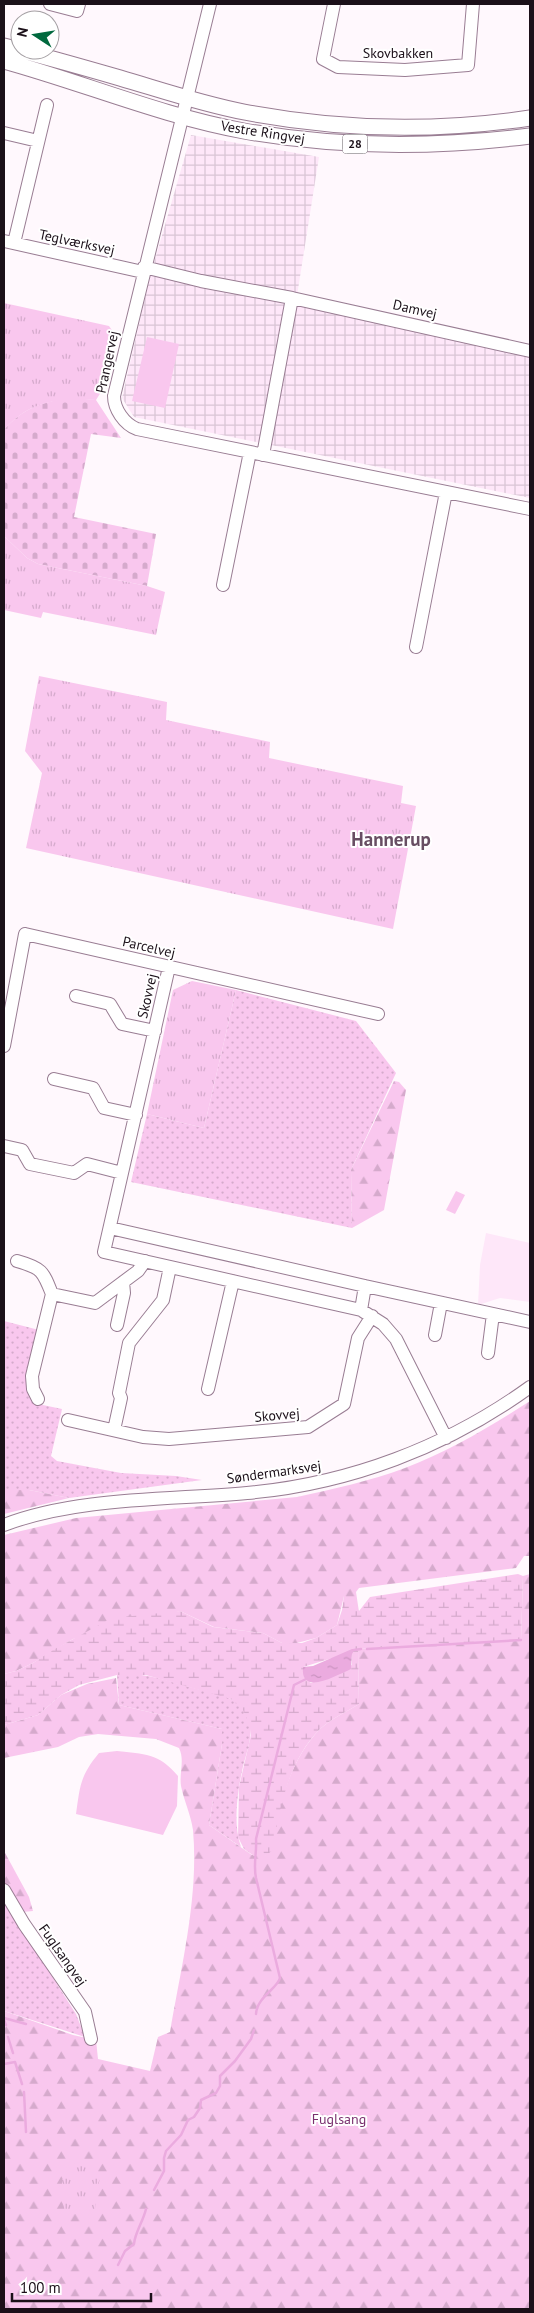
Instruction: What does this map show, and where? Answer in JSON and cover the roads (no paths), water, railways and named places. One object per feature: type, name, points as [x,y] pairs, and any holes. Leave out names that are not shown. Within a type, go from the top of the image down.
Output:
[{"type":"main road","name":"Vestre Ringvej","points":[[4,46],[186,98],[244,112],[305,121],[408,128],[458,126],[530,118]]},
{"type":"main road","name":"Vestre Ringvej","points":[[4,61],[69,79],[182,116],[243,131],[360,144],[459,144],[530,136]]},
{"type":"street","points":[[50,4],[77,11],[79,4]]},
{"type":"street","name":"Prangervej","points":[[210,4],[114,396],[117,409],[128,426],[137,429],[530,508]]},
{"type":"street","name":"Skovbakken","points":[[334,4],[323,59],[338,67],[405,70],[468,65],[472,4]]},
{"type":"street","points":[[9,242],[47,105]]},
{"type":"street","points":[[4,133],[38,141]]},
{"type":"street","name":"Teglværksvej","points":[[9,242],[144,269]]},
{"type":"street","name":"Damvej","points":[[144,269],[266,292],[530,351]]},
{"type":"street","points":[[264,455],[292,298]]},
{"type":"street","points":[[223,585],[250,452]]},
{"type":"street","points":[[416,646],[446,492]]},
{"type":"street","name":"Parcelvej","points":[[4,1046],[24,934],[378,1014]]},
{"type":"street","name":"Skovvej","points":[[169,967],[104,1252],[366,1313],[383,1324],[396,1339],[446,1438]]},
{"type":"street","name":"Skovvej","points":[[76,996],[110,1004],[122,1024],[155,1031]]},
{"type":"street","points":[[54,1079],[93,1088],[104,1108],[136,1115]]},
{"type":"street","points":[[4,1146],[22,1150],[30,1164],[74,1173],[87,1164],[122,1173]]},
{"type":"street","points":[[110,1228],[530,1322]]},
{"type":"street","points":[[17,1261],[31,1265],[44,1273],[52,1294],[32,1376],[33,1389],[38,1399]]},
{"type":"street","points":[[52,1294],[95,1303],[138,1271],[145,1261]]},
{"type":"street","points":[[114,1430],[121,1398],[119,1393],[129,1342],[163,1300],[170,1267]]},
{"type":"street","points":[[208,1389],[233,1281]]},
{"type":"street","points":[[117,1325],[124,1293],[123,1282]]},
{"type":"street","name":"Skovvej","points":[[68,1420],[143,1437],[169,1439],[308,1427],[344,1404],[358,1338],[366,1313],[365,1286]]},
{"type":"street","points":[[435,1335],[441,1303]]},
{"type":"street","points":[[488,1353],[493,1314]]},
{"type":"street","name":"Søndermarksvej","points":[[4,1525],[37,1514],[75,1507],[248,1493],[303,1485],[357,1472],[391,1461],[446,1438],[476,1422],[530,1387]]},
{"type":"street","name":"Fuglsangvej","points":[[4,1890],[24,1924],[85,2012],[91,2039]]},
{"type":"water","points":[[355,1649],[352,1654],[351,1669],[321,1682],[307,1681],[304,1676],[303,1667],[313,1666]]},
{"type":"waterway","points":[[367,1649],[521,1640]]},
{"type":"waterway","points":[[354,1650],[361,1649]]},
{"type":"waterway","points":[[256,2014],[263,1998],[280,1978],[256,1878],[256,1839],[294,1685],[306,1679]]},
{"type":"waterway","points":[[4,2018],[26,2024]]},
{"type":"waterway","points":[[4,2020],[6,2025]]},
{"type":"waterway","points":[[154,2190],[164,2171],[166,2151],[181,2135],[188,2120],[194,2117],[200,2108],[201,2100],[216,2093],[220,2086],[220,2076],[235,2061],[251,2039],[254,2030]]},
{"type":"waterway","points":[[8,2037],[13,2053]]},
{"type":"waterway","points":[[4,2064],[15,2062],[22,2084]]},
{"type":"waterway","points":[[24,2092],[26,2132]]},
{"type":"waterway","points":[[118,2265],[125,2251],[134,2244],[146,2209]]},
{"type":"district","name":"Hannerup","points":[[391,839]]},
{"type":"park label","name":"Fuglsang","points":[[339,2119]]}]
